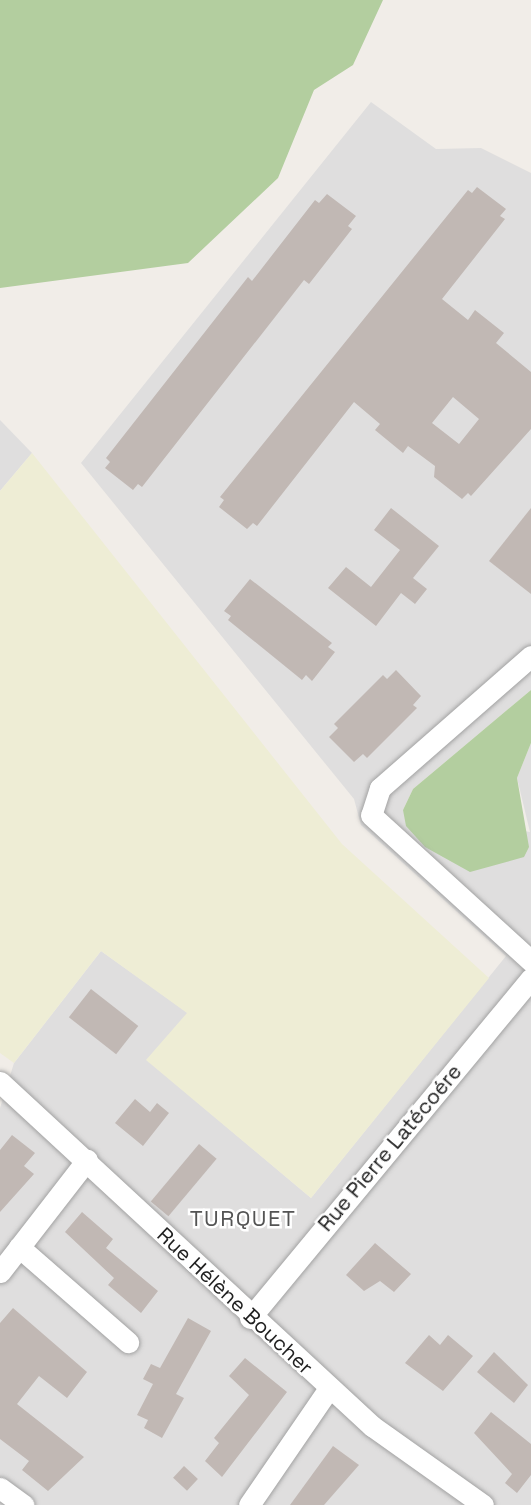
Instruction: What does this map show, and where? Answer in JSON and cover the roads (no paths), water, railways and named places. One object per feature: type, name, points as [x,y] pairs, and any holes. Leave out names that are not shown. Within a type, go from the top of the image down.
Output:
[{"type":"street","points":[[531,656],[380,788],[371,815],[531,961]]},
{"type":"street","name":"Rue Pierre Latécoére","points":[[250,1318],[531,978]]},
{"type":"street","name":"Rue Hélène Boucher","points":[[0,1082],[87,1160],[250,1318],[372,1426],[483,1505]]},
{"type":"street","points":[[0,1272],[87,1160]]},
{"type":"street","points":[[19,1247],[129,1342]]},
{"type":"street","points":[[249,1505],[329,1388]]},
{"type":"street","points":[[0,1488],[23,1505]]},
{"type":"district","name":"TURQUET","points":[[243,1219]]}]
